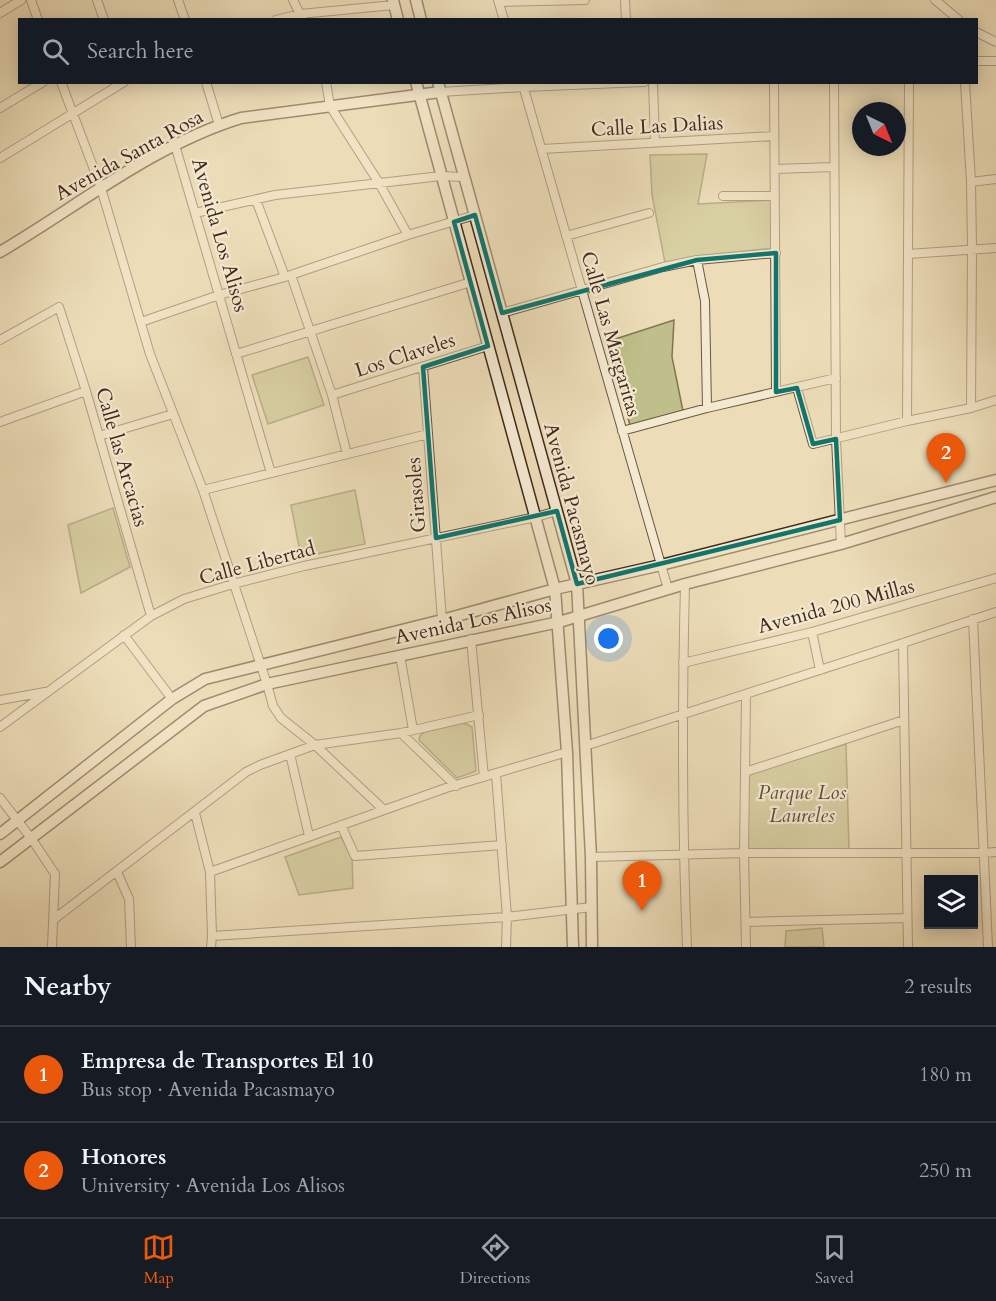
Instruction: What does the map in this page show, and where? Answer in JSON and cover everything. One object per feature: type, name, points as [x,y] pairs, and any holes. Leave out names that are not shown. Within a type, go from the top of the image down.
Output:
[{"type":"street","points":[[0,13],[21,0]]},
{"type":"street","points":[[31,0],[37,18]]},
{"type":"street","points":[[97,0],[103,18]]},
{"type":"street","points":[[178,0],[184,18]]},
{"type":"street","points":[[292,0],[301,17],[394,2],[398,18]]},
{"type":"street","points":[[416,0],[420,18]]},
{"type":"street","points":[[503,18],[499,1],[585,0]]},
{"type":"street","points":[[625,0],[626,18]]},
{"type":"street","points":[[935,0],[957,18]]},
{"type":"street","points":[[978,33],[996,42]]},
{"type":"street","points":[[978,61],[996,61]]},
{"type":"street","points":[[0,108],[40,84]]},
{"type":"street","points":[[62,84],[101,188],[150,354],[202,490],[273,706],[276,712],[384,810]]},
{"type":"street","points":[[0,158],[121,84]]},
{"type":"street","points":[[207,84],[219,125]]},
{"type":"street","points":[[326,84],[330,106],[379,183],[408,235]]},
{"type":"street","name":"Avenida Pacasmayo","points":[[416,84],[555,589],[567,752],[573,947]]},
{"type":"street","name":"Avenida Santa Rosa","points":[[0,252],[101,188],[175,145],[219,125],[241,118],[419,94],[439,87],[576,84]]},
{"type":"street","points":[[653,84],[655,142]]},
{"type":"street","points":[[774,84],[776,392]]},
{"type":"street","points":[[834,84],[836,439],[841,544]]},
{"type":"street","points":[[907,422],[909,84]]},
{"type":"street","points":[[965,84],[972,249],[971,408]]},
{"type":"street","name":"Calle Las Margaritas","points":[[522,85],[668,589]]},
{"type":"street","name":"Avenida Pacasmayo","points":[[439,87],[577,584],[591,857],[592,947]]},
{"type":"street","name":"Calle Las Dalias","points":[[542,149],[774,136]]},
{"type":"street","name":"Avenida Los Alisos","points":[[175,145],[271,473]]},
{"type":"street","points":[[775,169],[834,167]]},
{"type":"street","points":[[195,213],[274,195],[441,176],[464,177]]},
{"type":"street","points":[[970,182],[996,179]]},
{"type":"street","points":[[723,196],[775,196]]},
{"type":"street","points":[[256,200],[310,331],[332,396],[347,454]]},
{"type":"street","points":[[566,236],[649,213]]},
{"type":"street","points":[[141,322],[219,295],[288,276],[475,215]]},
{"type":"street","points":[[908,254],[996,248]]},
{"type":"street","points":[[502,313],[663,267],[697,260],[776,253]]},
{"type":"street","points":[[697,260],[705,301],[707,408]]},
{"type":"street","points":[[236,354],[471,282]]},
{"type":"street","name":"Calle las Arcacias","points":[[0,340],[59,307],[86,391],[151,616]]},
{"type":"street","name":"Los Claveles","points":[[332,396],[488,346]]},
{"type":"street","name":"Girasoles","points":[[423,367],[442,620]]},
{"type":"street","points":[[622,431],[707,408],[836,378]]},
{"type":"street","points":[[797,388],[813,444],[971,408],[996,400]]},
{"type":"street","points":[[0,422],[86,391]]},
{"type":"street","points":[[99,436],[173,414]]},
{"type":"street","points":[[202,490],[428,434]]},
{"type":"street","name":"Avenida Los Alisos","points":[[0,834],[171,699],[205,679],[442,620],[555,589],[661,565],[996,480]]},
{"type":"street","name":"Avenida Los Alisos","points":[[0,862],[204,706],[267,684],[559,622],[685,584],[841,544],[996,497]]},
{"type":"street","name":"Calle Libertad","points":[[0,727],[151,616],[184,599],[304,566],[557,511]]},
{"type":"street","name":"Avenida 200 Millas","points":[[683,663],[812,632],[996,578]]},
{"type":"street","points":[[685,584],[683,854],[687,947]]},
{"type":"street","points":[[585,746],[996,612]]},
{"type":"street","points":[[974,619],[987,947]]},
{"type":"street","points":[[812,632],[820,670]]},
{"type":"street","points":[[124,635],[171,699]]},
{"type":"street","points":[[471,639],[484,777]]},
{"type":"street","points":[[903,643],[908,947]]},
{"type":"street","points":[[400,655],[413,730]]},
{"type":"street","points":[[0,700],[47,692]]},
{"type":"street","points":[[746,694],[744,853],[746,947]]},
{"type":"street","points":[[53,920],[246,772],[315,745],[401,733],[479,715]]},
{"type":"street","points":[[745,772],[904,720]]},
{"type":"street","points":[[401,733],[456,786]]},
{"type":"street","points":[[210,872],[384,810],[567,752]]},
{"type":"street","points":[[290,754],[309,836]]},
{"type":"street","points":[[496,774],[507,917],[506,947]]},
{"type":"street","points":[[0,798],[55,874],[52,947]]},
{"type":"street","points":[[195,813],[210,872],[211,947]]},
{"type":"street","points":[[341,825],[356,856],[502,845]]},
{"type":"street","points":[[591,857],[744,853],[996,852]]},
{"type":"street","points":[[117,872],[129,899],[131,947]]},
{"type":"street","points":[[212,936],[507,917],[592,907]]},
{"type":"street","points":[[746,922],[907,918]]},
{"type":"highlighted area","points":[[475,215],[502,313],[697,260],[776,253],[776,392],[797,388],[813,444],[836,439],[840,520],[577,584],[557,511],[436,538],[423,367],[488,346],[454,222]]},
{"type":"green space","points":[[707,154],[698,204],[772,200],[773,248],[698,256],[665,263],[652,195],[650,155]]},
{"type":"green space","points":[[674,320],[672,357],[683,411],[630,425],[606,342]]},
{"type":"green space","points":[[308,357],[324,405],[268,424],[252,375]]},
{"type":"green space","points":[[355,490],[365,544],[301,557],[291,505]]},
{"type":"green space","points":[[113,508],[130,567],[81,593],[68,525]]},
{"type":"green space","points":[[464,723],[472,727],[476,771],[457,778],[419,740],[424,732]]},
{"type":"green space","name":"Parque Los Laureles","points":[[846,744],[849,849],[748,849],[748,774]]},
{"type":"green space","points":[[341,837],[352,858],[353,888],[299,895],[285,857]]},
{"type":"green space","points":[[822,928],[824,947],[785,947],[786,931]]},
{"type":"place","name":"Honores","points":[[946,483]]},
{"type":"place","name":"Empresa de Transportes El 10","points":[[642,911]]}]
